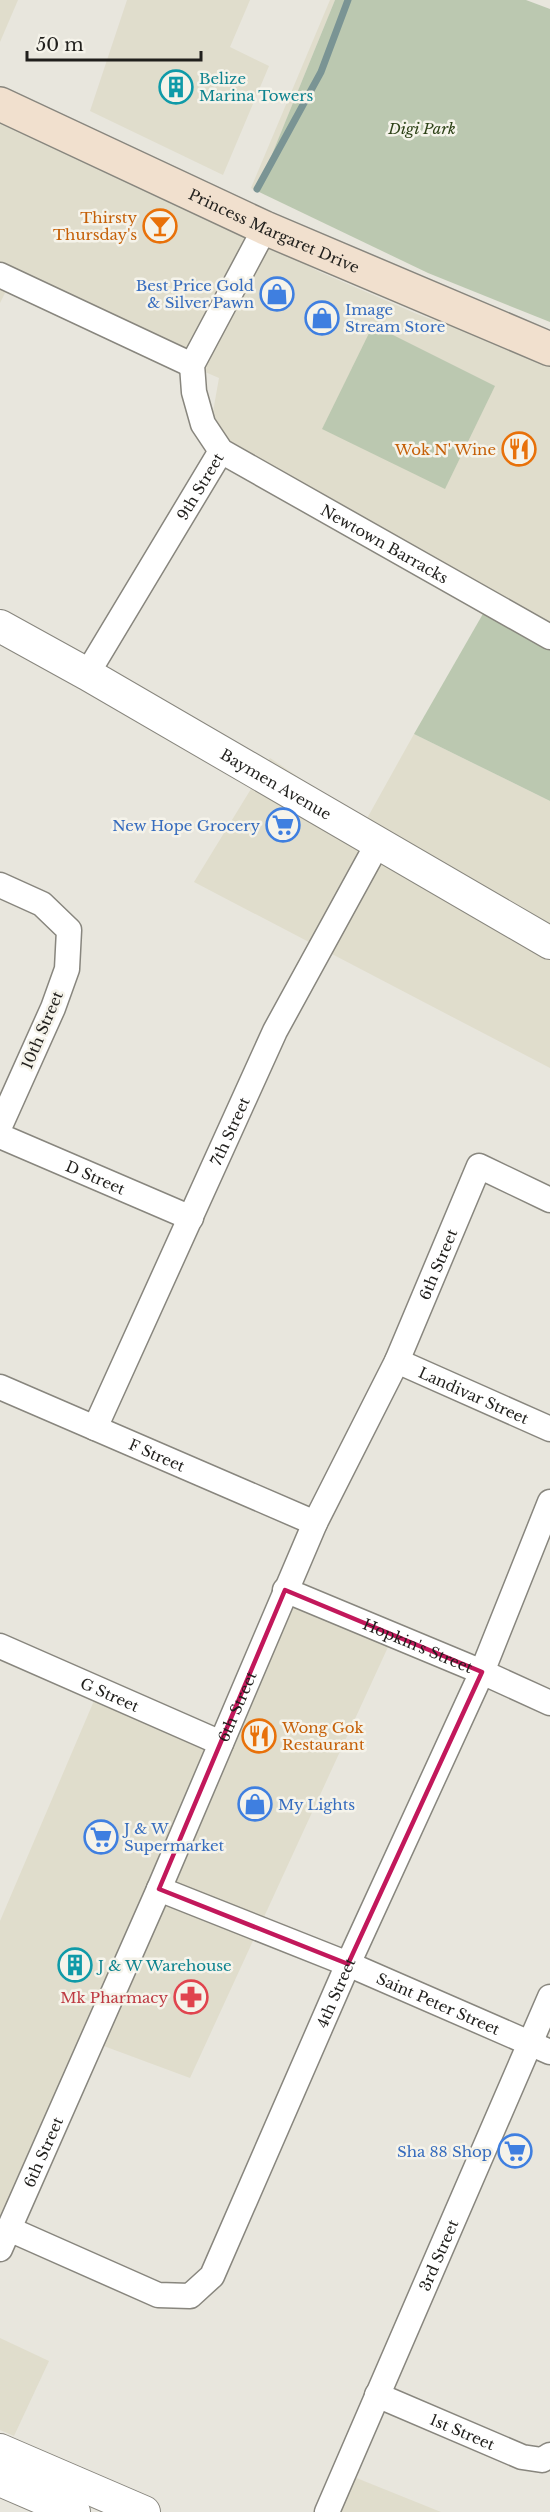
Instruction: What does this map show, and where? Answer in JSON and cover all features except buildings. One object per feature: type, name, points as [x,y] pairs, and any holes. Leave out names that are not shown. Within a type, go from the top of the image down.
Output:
[{"type":"main road","name":"Princess Margaret Drive","points":[[0,104],[266,228],[550,349]]},
{"type":"street","points":[[0,275],[192,365],[266,228]]},
{"type":"street","name":"9th Street","points":[[87,674],[221,451],[203,424],[194,392],[192,365]]},
{"type":"street","name":"Newtown Barracks","points":[[221,451],[550,637]]},
{"type":"street","name":"Baymen Avenue","points":[[0,626],[87,674],[550,943]]},
{"type":"street","name":"7th Street","points":[[95,1428],[275,1031],[378,843]]},
{"type":"street","name":"10th Street","points":[[0,885],[42,903],[69,930],[67,969],[53,1008],[0,1126]]},
{"type":"street","name":"D Street","points":[[0,1136],[191,1218]]},
{"type":"street","name":"6th Street","points":[[4,2239],[159,1889],[285,1590],[315,1523],[397,1361],[479,1166],[550,1200]]},
{"type":"street","name":"Landivar Street","points":[[397,1361],[550,1429]]},
{"type":"street","name":"F Street","points":[[0,1387],[315,1523]]},
{"type":"street","name":"4th Street","points":[[4,2239],[158,2295],[190,2296],[212,2276],[348,1964],[482,1672],[550,1502]]},
{"type":"street","name":"Hopkin's Street","points":[[285,1590],[482,1672],[550,1704]]},
{"type":"street","name":"G Street","points":[[1,1648],[221,1743]]},
{"type":"street","name":"Saint Peter Street","points":[[159,1889],[348,1964],[539,2048]]},
{"type":"street","name":"3rd Street","points":[[327,2512],[377,2395],[539,2048],[550,1997]]},
{"type":"street","name":"1st Street","points":[[377,2395],[522,2457],[542,2460],[550,2454]]},
{"type":"street","points":[[0,2450],[144,2512]]},
{"type":"street","points":[[0,2480],[74,2512]]},
{"type":"highlighted area","points":[[285,1590],[482,1672],[348,1964],[159,1889]]},
{"type":"shaded area","points":[[0,0],[18,0],[0,42]]},
{"type":"shaded area","points":[[127,0],[250,0],[230,47],[269,66],[223,175],[90,111]]},
{"type":"shaded area","points":[[330,0],[335,0],[257,191],[251,188]]},
{"type":"shaded area","points":[[0,117],[237,229],[320,272],[417,314],[550,363],[550,650],[206,451],[219,378],[8,287],[0,303]]},
{"type":"shaded area","points":[[414,734],[550,801],[550,1068],[194,882],[270,758],[365,822]]},
{"type":"shaded area","points":[[285,1597],[394,1634],[190,2078],[93,2042],[0,2244],[0,1921],[99,1689],[214,1733]]},
{"type":"shaded area","points":[[0,2338],[49,2361],[14,2436],[0,2430]]},
{"type":"shaded area","points":[[344,2473],[441,2512],[328,2512]]},
{"type":"green space","name":"Digi Park","points":[[335,0],[526,0],[550,9],[550,322],[428,273],[257,191]]},
{"type":"green space","points":[[373,325],[495,386],[445,489],[322,429]]},
{"type":"green space","points":[[484,612],[550,650],[550,801],[414,734]]},
{"type":"waterway","points":[[257,189],[321,72],[348,0]]},
{"type":"place","name":"Belize Marina Towers","points":[[176,87]]},
{"type":"place","name":"Thirsty Thursday's","points":[[160,226]]},
{"type":"place","name":"Best Price Gold & Silver Pawn","points":[[277,294]]},
{"type":"place","name":"Image Stream Store","points":[[322,318]]},
{"type":"place","name":"Wok N' Wine","points":[[519,449]]},
{"type":"place","name":"New Hope Grocery","points":[[283,825]]},
{"type":"place","name":"Wong Gok Restaurant","points":[[259,1736]]},
{"type":"place","name":"My Lights","points":[[255,1804]]},
{"type":"place","name":"J & W Supermarket","points":[[101,1837]]},
{"type":"place","name":"J & W Warehouse","points":[[75,1965]]},
{"type":"place","name":"Mk Pharmacy","points":[[191,1997]]},
{"type":"place","name":"Sha 88 Shop","points":[[515,2151]]}]
